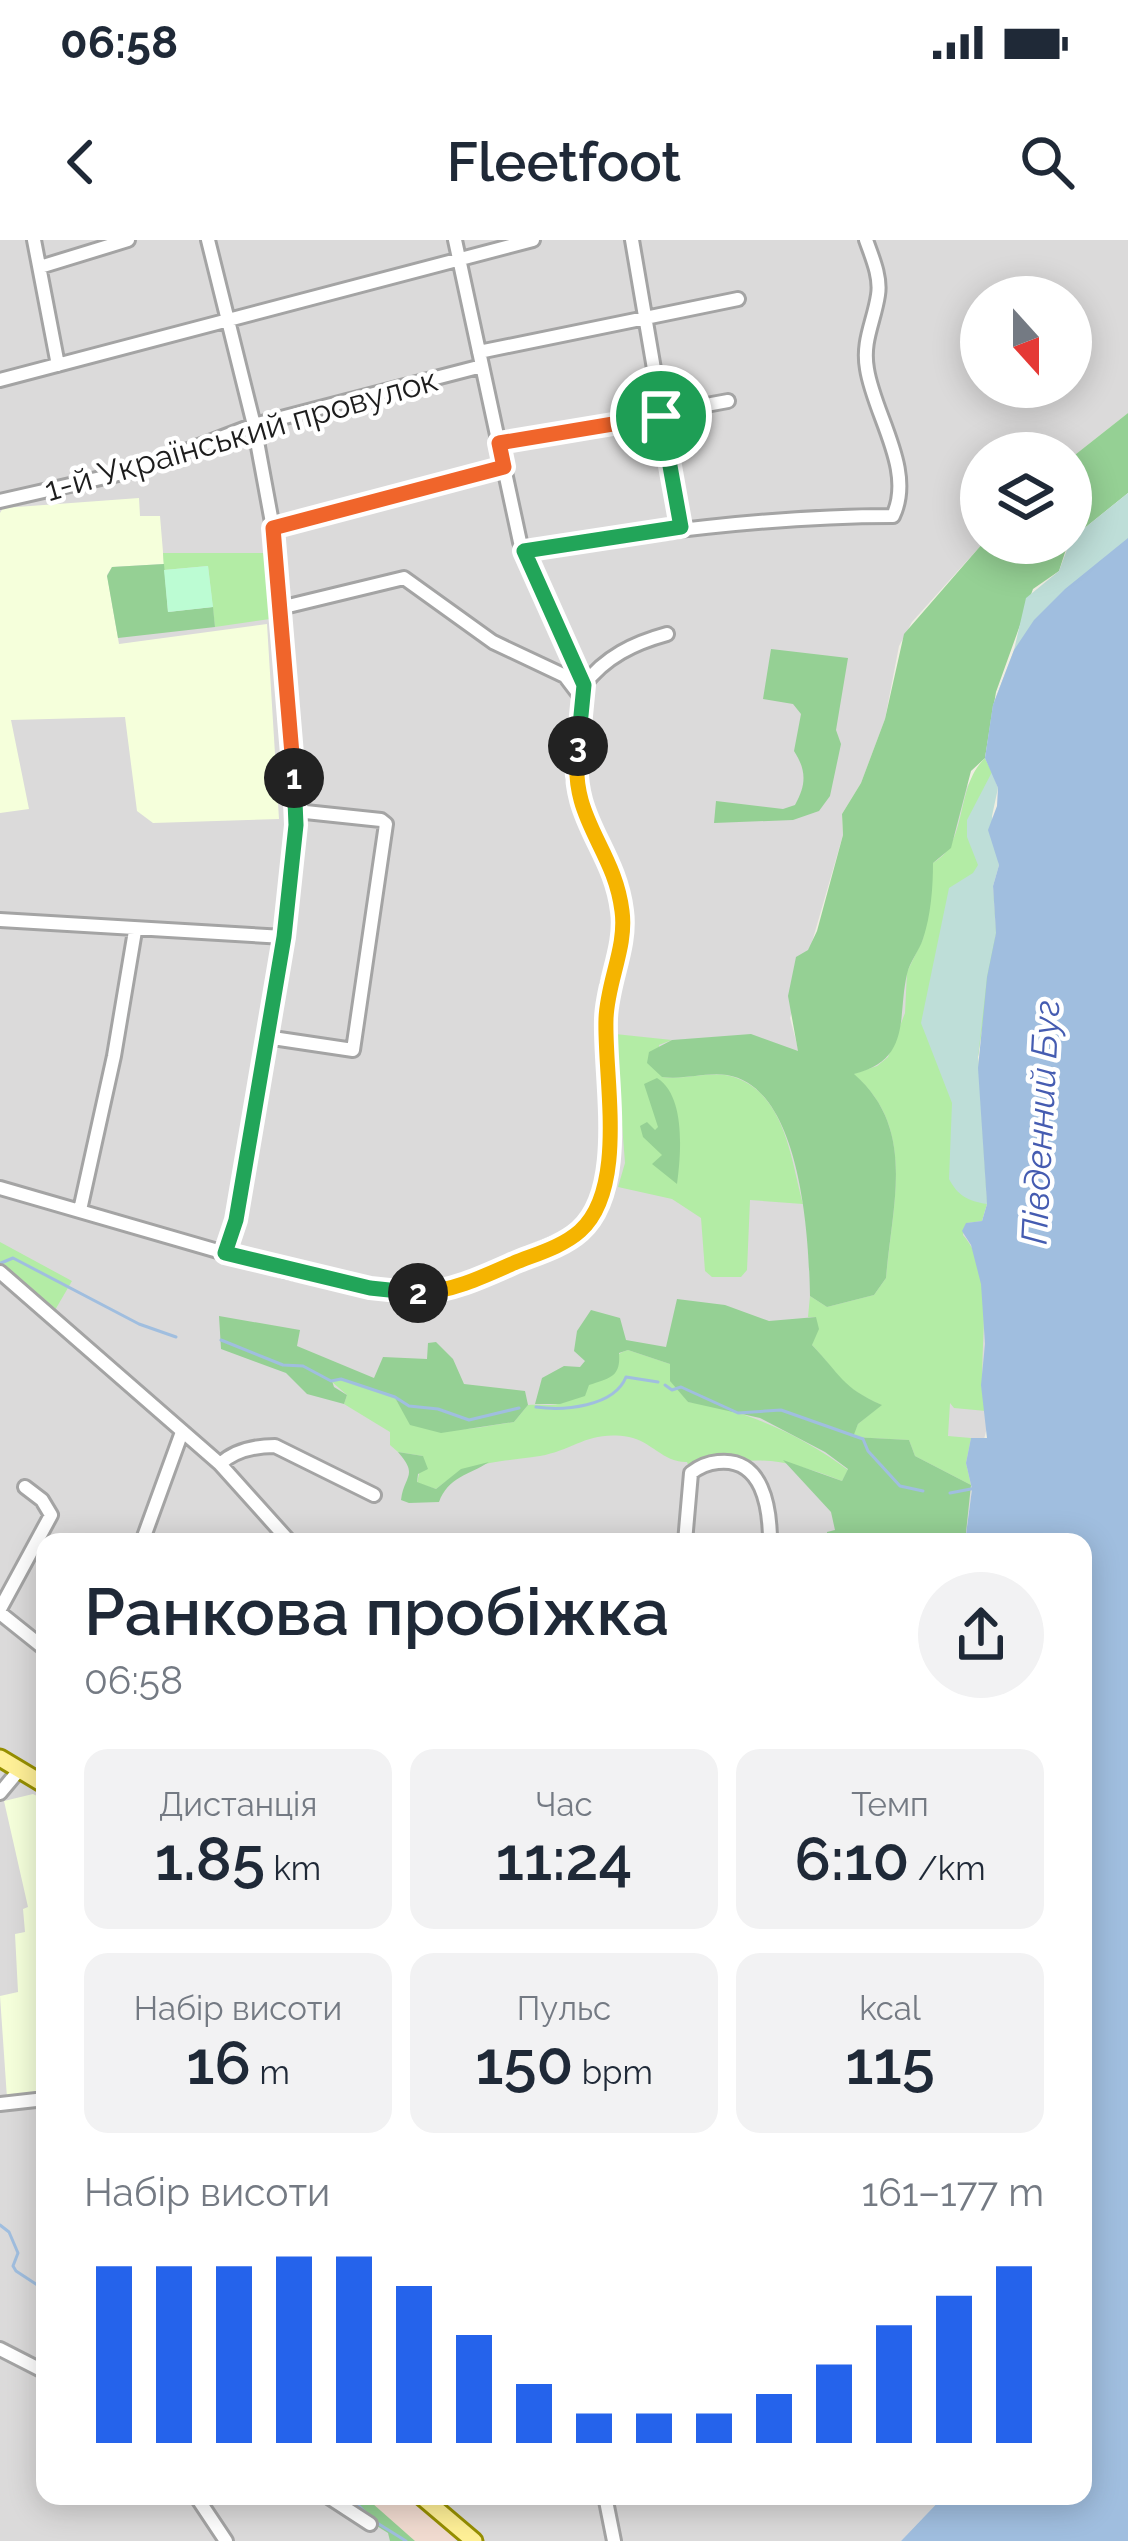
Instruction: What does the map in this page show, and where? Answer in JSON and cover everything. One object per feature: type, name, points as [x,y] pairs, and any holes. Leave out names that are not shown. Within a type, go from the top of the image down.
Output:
[{"type":"main road","points":[[0,1759],[36,1779]]},
{"type":"main road","points":[[432,2505],[474,2541]]},
{"type":"street","points":[[34,240],[58,365]]},
{"type":"street","points":[[40,267],[128,240]]},
{"type":"street","points":[[208,240],[254,425],[273,528],[296,811],[284,937],[236,1220],[225,1253]]},
{"type":"street","points":[[0,1188],[225,1253],[370,1288],[431,1293],[562,1243],[591,1220],[608,1173],[608,986],[623,932],[619,893],[581,807],[574,777],[584,685],[524,551],[455,240]]},
{"type":"street","points":[[0,380],[532,240]]},
{"type":"street","points":[[632,240],[681,527]]},
{"type":"street","points":[[524,551],[681,527],[814,515],[893,516],[899,503],[898,474],[867,370],[866,336],[879,293],[866,240]]},
{"type":"street","name":"1-й Український провулок","points":[[0,501],[136,470],[254,425],[481,359],[738,299]]},
{"type":"street","points":[[499,443],[728,401]]},
{"type":"street","points":[[273,528],[504,467]]},
{"type":"street","points":[[280,608],[404,578],[493,642],[565,676],[584,702]]},
{"type":"street","points":[[584,685],[615,655],[667,634]]},
{"type":"street","points":[[266,1036],[353,1050],[379,879],[386,824],[296,811]]},
{"type":"street","points":[[0,920],[284,937]]},
{"type":"street","points":[[80,1210],[135,931]]},
{"type":"street","points":[[0,1272],[220,1464],[282,1533]]},
{"type":"street","points":[[145,1533],[182,1432]]},
{"type":"street","points":[[220,1464],[256,1446],[275,1445],[374,1495]]},
{"type":"street","points":[[686,1533],[691,1474],[701,1466],[729,1461],[751,1470],[766,1503],[769,1533]]},
{"type":"street","points":[[25,1487],[52,1515],[42,1533]]},
{"type":"street","points":[[36,1545],[0,1611],[36,1641]]},
{"type":"street","points":[[0,1793],[20,1769]]},
{"type":"street","points":[[0,2104],[36,2100]]},
{"type":"street","points":[[1,2349],[36,2367]]},
{"type":"street","points":[[202,2505],[226,2541]]},
{"type":"street","points":[[341,2505],[370,2524]]},
{"type":"street","points":[[607,2505],[614,2541]]},
{"type":"shaded area","points":[[0,240],[1128,240],[1128,413],[1092,441],[1092,432],[960,432],[960,564],[964,564],[912,622],[899,646],[885,719],[861,783],[842,814],[843,835],[790,1018],[799,1052],[985,758],[996,933],[978,1057],[987,1427],[966,1533],[36,1533],[36,2505],[935,2505],[901,2541],[0,2541]]},
{"type":"shaded area","points":[[1128,493],[1128,575],[992,772],[985,758],[993,705],[1014,650],[1026,598],[1062,564],[1092,564],[1092,522]]},
{"type":"shaded area","points":[[139,498],[140,516],[160,516],[164,564],[112,567],[107,575],[119,644],[267,624],[279,819],[153,823],[137,811],[125,717],[11,720],[29,809],[0,813],[0,513],[3,508]]},
{"type":"shaded area","points":[[208,566],[213,607],[168,612],[164,570]]},
{"type":"shaded area","points":[[992,772],[998,788],[992,816],[999,865],[993,886],[996,933],[978,1057],[987,1204],[964,1197],[949,1179],[952,1103],[921,1023],[949,888],[978,865],[967,837],[967,820]]},
{"type":"shaded area","points":[[36,1796],[36,2094],[7,2098],[0,1996],[18,1992],[15,1934],[25,1932],[23,1909],[28,1907],[4,1801]]},
{"type":"shaded area","points":[[370,2505],[422,2505],[458,2536],[455,2541],[412,2541]]},
{"type":"green space","points":[[1128,413],[1128,493],[1092,522],[1092,441]]},
{"type":"green space","points":[[163,553],[265,553],[270,619],[215,627],[208,566],[164,570]]},
{"type":"green space","points":[[164,564],[168,612],[213,607],[215,627],[118,638],[107,576],[112,567]]},
{"type":"green space","points":[[965,564],[1061,564],[1059,571],[1033,589],[996,692],[985,758],[971,771],[951,848],[933,863],[928,920],[907,974],[894,1047],[873,1067],[854,1074],[874,1095],[893,1143],[895,1195],[886,1278],[874,1295],[827,1307],[810,1296],[796,1169],[771,1107],[752,1086],[727,1075],[662,1077],[647,1063],[649,1052],[672,1040],[751,1034],[798,1051],[788,996],[796,957],[808,950],[817,931],[843,835],[842,814],[861,783],[885,719],[904,634]]},
{"type":"green space","points":[[771,649],[848,658],[836,730],[841,744],[830,796],[819,811],[793,820],[714,823],[716,801],[783,809],[795,805],[801,791],[803,772],[794,751],[801,714],[793,704],[763,699]]},
{"type":"green space","points":[[985,758],[994,776],[990,847],[996,933],[978,1057],[987,1204],[982,1221],[967,1223],[963,1235],[974,1253],[984,1296],[986,1411],[954,1408],[950,1403],[948,1436],[971,1438],[966,1463],[971,1485],[915,1456],[909,1440],[852,1437],[858,1424],[881,1405],[848,1385],[812,1345],[816,1317],[808,1317],[810,1296],[827,1307],[874,1295],[886,1278],[895,1195],[893,1142],[873,1095],[853,1074],[888,1057],[905,1013],[907,972],[923,939],[933,863],[952,842],[969,784]]},
{"type":"green space","points":[[615,1034],[672,1040],[659,1045],[662,1077],[730,1076],[748,1084],[774,1111],[803,1204],[750,1200],[747,1270],[741,1277],[712,1277],[705,1271],[701,1218],[672,1199],[618,1187],[625,1163]]},
{"type":"green space","points":[[657,1078],[666,1086],[677,1112],[677,1184],[652,1164],[662,1155],[643,1137],[640,1126],[647,1122],[655,1130],[658,1127],[644,1084]]},
{"type":"green space","points":[[0,1242],[72,1281],[51,1317],[0,1272]]},
{"type":"green space","points":[[677,1299],[725,1305],[769,1321],[816,1317],[819,1329],[812,1345],[849,1386],[882,1405],[858,1424],[853,1437],[909,1440],[915,1456],[971,1485],[966,1533],[827,1533],[835,1530],[831,1512],[783,1460],[842,1481],[848,1469],[760,1418],[688,1402],[670,1381],[670,1364],[628,1350],[619,1353],[613,1375],[589,1385],[585,1396],[560,1404],[535,1404],[542,1378],[564,1366],[580,1367],[585,1361],[574,1351],[577,1331],[591,1310],[620,1318],[626,1340],[666,1347]]},
{"type":"green space","points":[[219,1316],[300,1330],[297,1346],[374,1378],[383,1357],[427,1359],[428,1343],[436,1342],[453,1359],[464,1384],[525,1391],[528,1405],[514,1422],[441,1433],[410,1425],[394,1396],[341,1380],[332,1381],[347,1395],[344,1404],[307,1394],[286,1373],[221,1349]]},
{"type":"green space","points":[[628,1350],[670,1364],[688,1402],[751,1417],[812,1446],[848,1470],[842,1481],[768,1461],[691,1473],[687,1462],[671,1459],[637,1439],[615,1436],[474,1467],[436,1489],[417,1483],[423,1456],[398,1452],[390,1445],[390,1432],[344,1404],[347,1395],[331,1381],[341,1379],[395,1397],[404,1412],[431,1428],[463,1429],[514,1422],[528,1405],[569,1400]]},
{"type":"green space","points":[[398,1452],[423,1456],[428,1469],[418,1474],[417,1482],[436,1489],[461,1469],[489,1462],[454,1482],[439,1502],[409,1503],[401,1500],[409,1471]]},
{"type":"green space","points":[[343,2505],[374,2505],[415,2541],[390,2541],[388,2533]]},
{"type":"water","name":"Південний Буг","points":[[1128,538],[1128,2541],[901,2541],[935,2505],[1092,2505],[1092,1533],[966,1533],[972,1489],[966,1463],[971,1438],[987,1438],[981,1385],[985,1344],[981,1284],[971,1245],[962,1231],[966,1223],[982,1221],[987,1204],[978,1068],[996,933],[993,886],[999,865],[988,830],[998,788],[985,758],[993,705],[1014,650],[1034,620]]},
{"type":"waterway","points":[[1,1263],[13,1258],[139,1324],[176,1337]]},
{"type":"waterway","points":[[221,1340],[283,1365],[303,1366],[331,1381],[341,1379],[409,1406],[438,1409],[469,1420],[519,1408]]},
{"type":"waterway","points":[[536,1407],[599,1401],[626,1377],[658,1382]]},
{"type":"waterway","points":[[665,1385],[672,1390],[681,1387],[738,1413],[781,1410],[863,1439],[900,1486],[923,1491]]},
{"type":"waterway","points":[[950,1493],[976,1488]]},
{"type":"waterway","points":[[0,2225],[9,2232],[18,2253],[16,2271],[36,2284]]},
{"type":"waterway","points":[[358,2505],[406,2541]]},
{"type":"route","points":[[661,416],[681,527],[524,551],[584,685],[574,777],[622,911],[623,932],[608,986],[609,1146],[600,1203],[591,1220],[562,1243],[431,1293],[370,1288],[225,1253],[236,1220],[284,937],[296,825],[273,528],[504,467],[499,443],[661,416]]}]
